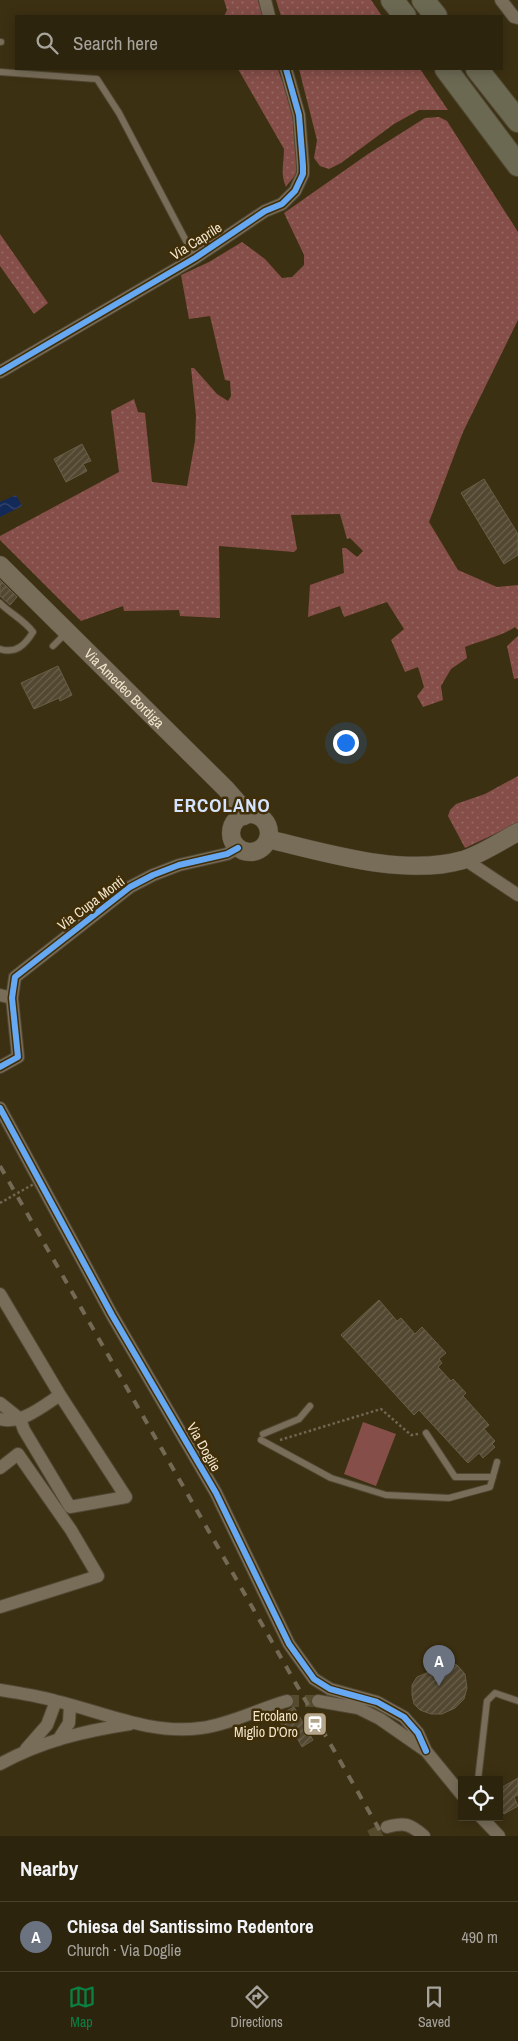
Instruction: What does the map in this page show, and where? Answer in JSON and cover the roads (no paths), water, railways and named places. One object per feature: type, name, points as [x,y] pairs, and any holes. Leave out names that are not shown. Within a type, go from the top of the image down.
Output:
[{"type":"highway","points":[[392,0],[404,15]]},
{"type":"highway","points":[[423,0],[435,15]]},
{"type":"highway","points":[[447,70],[518,165]]},
{"type":"highway","points":[[478,70],[518,121]]},
{"type":"highway","points":[[489,124],[518,179]]},
{"type":"street","points":[[264,0],[269,15]]},
{"type":"street","points":[[501,0],[514,17],[518,18]]},
{"type":"street","name":"Via Caprile","points":[[0,372],[194,258],[265,211],[282,204],[295,191],[303,174],[299,115],[286,70]]},
{"type":"street","name":"Via Amedeo Bordiga","points":[[0,565],[226,789],[240,805],[244,816]]},
{"type":"street","points":[[256,815],[262,819],[269,831],[268,839],[259,850],[252,852],[238,848],[231,835],[232,827],[236,821],[244,816],[256,815]]},
{"type":"street","points":[[268,839],[366,860],[409,867],[464,860],[518,832]]},
{"type":"street","name":"Via Cupa Monti","points":[[6,996],[15,977],[130,887],[153,875],[179,865],[227,854],[238,848]]},
{"type":"street","points":[[464,860],[518,895]]},
{"type":"street","points":[[0,1067],[18,1057],[6,996]]},
{"type":"street","name":"Via Doglie","points":[[0,1108],[112,1315],[216,1494],[289,1644],[314,1678],[330,1689],[377,1702],[404,1717],[418,1733],[426,1751]]},
{"type":"street","points":[[0,1294],[60,1395],[126,1497],[70,1507],[24,1430],[20,1419],[0,1403]]},
{"type":"street","points":[[0,1419],[9,1421],[20,1419],[60,1395]]},
{"type":"street","points":[[0,1468],[18,1454],[70,1530],[98,1576],[0,1607]]},
{"type":"street","points":[[0,1690],[56,1701],[136,1723],[173,1730],[201,1728],[227,1723],[287,1701]]},
{"type":"street","points":[[26,1749],[47,1724],[56,1701]]},
{"type":"street","points":[[318,1701],[358,1708],[380,1719],[426,1751],[458,1789]]},
{"type":"street","points":[[58,1740],[69,1723],[70,1705]]},
{"type":"street","points":[[0,1764],[26,1749],[85,1731],[136,1723]]},
{"type":"street","points":[[485,1821],[499,1836]]},
{"type":"street","points":[[387,1827],[398,1824],[412,1826],[424,1836]]},
{"type":"lane","points":[[0,72],[97,80],[119,114],[194,258]]},
{"type":"lane","points":[[0,603],[8,611],[19,617],[33,632],[27,642],[19,649],[6,651],[0,649]]},
{"type":"lane","points":[[53,646],[67,632]]},
{"type":"lane","points":[[310,1406],[299,1419],[262,1437],[331,1478],[386,1495],[449,1498],[490,1487],[497,1462]]},
{"type":"lane","points":[[426,1433],[455,1478],[493,1477]]},
{"type":"lane","points":[[478,1776],[487,1701],[495,1693],[518,1701]]},
{"type":"water","points":[[16,495],[22,506],[0,517],[0,502]]},
{"type":"tunnel","points":[[287,1701],[318,1701]]},
{"type":"tunnel","points":[[370,1836],[387,1827]]},
{"type":"railway","points":[[0,1166],[383,1836]]},
{"type":"place","name":"Chiesa del Santissimo Redentore","points":[[439,1686]]},
{"type":"place","name":"Ercolano Miglio D'Oro","points":[[315,1724]]},
{"type":"district","name":"ERCOLANO","points":[[222,805]]}]
